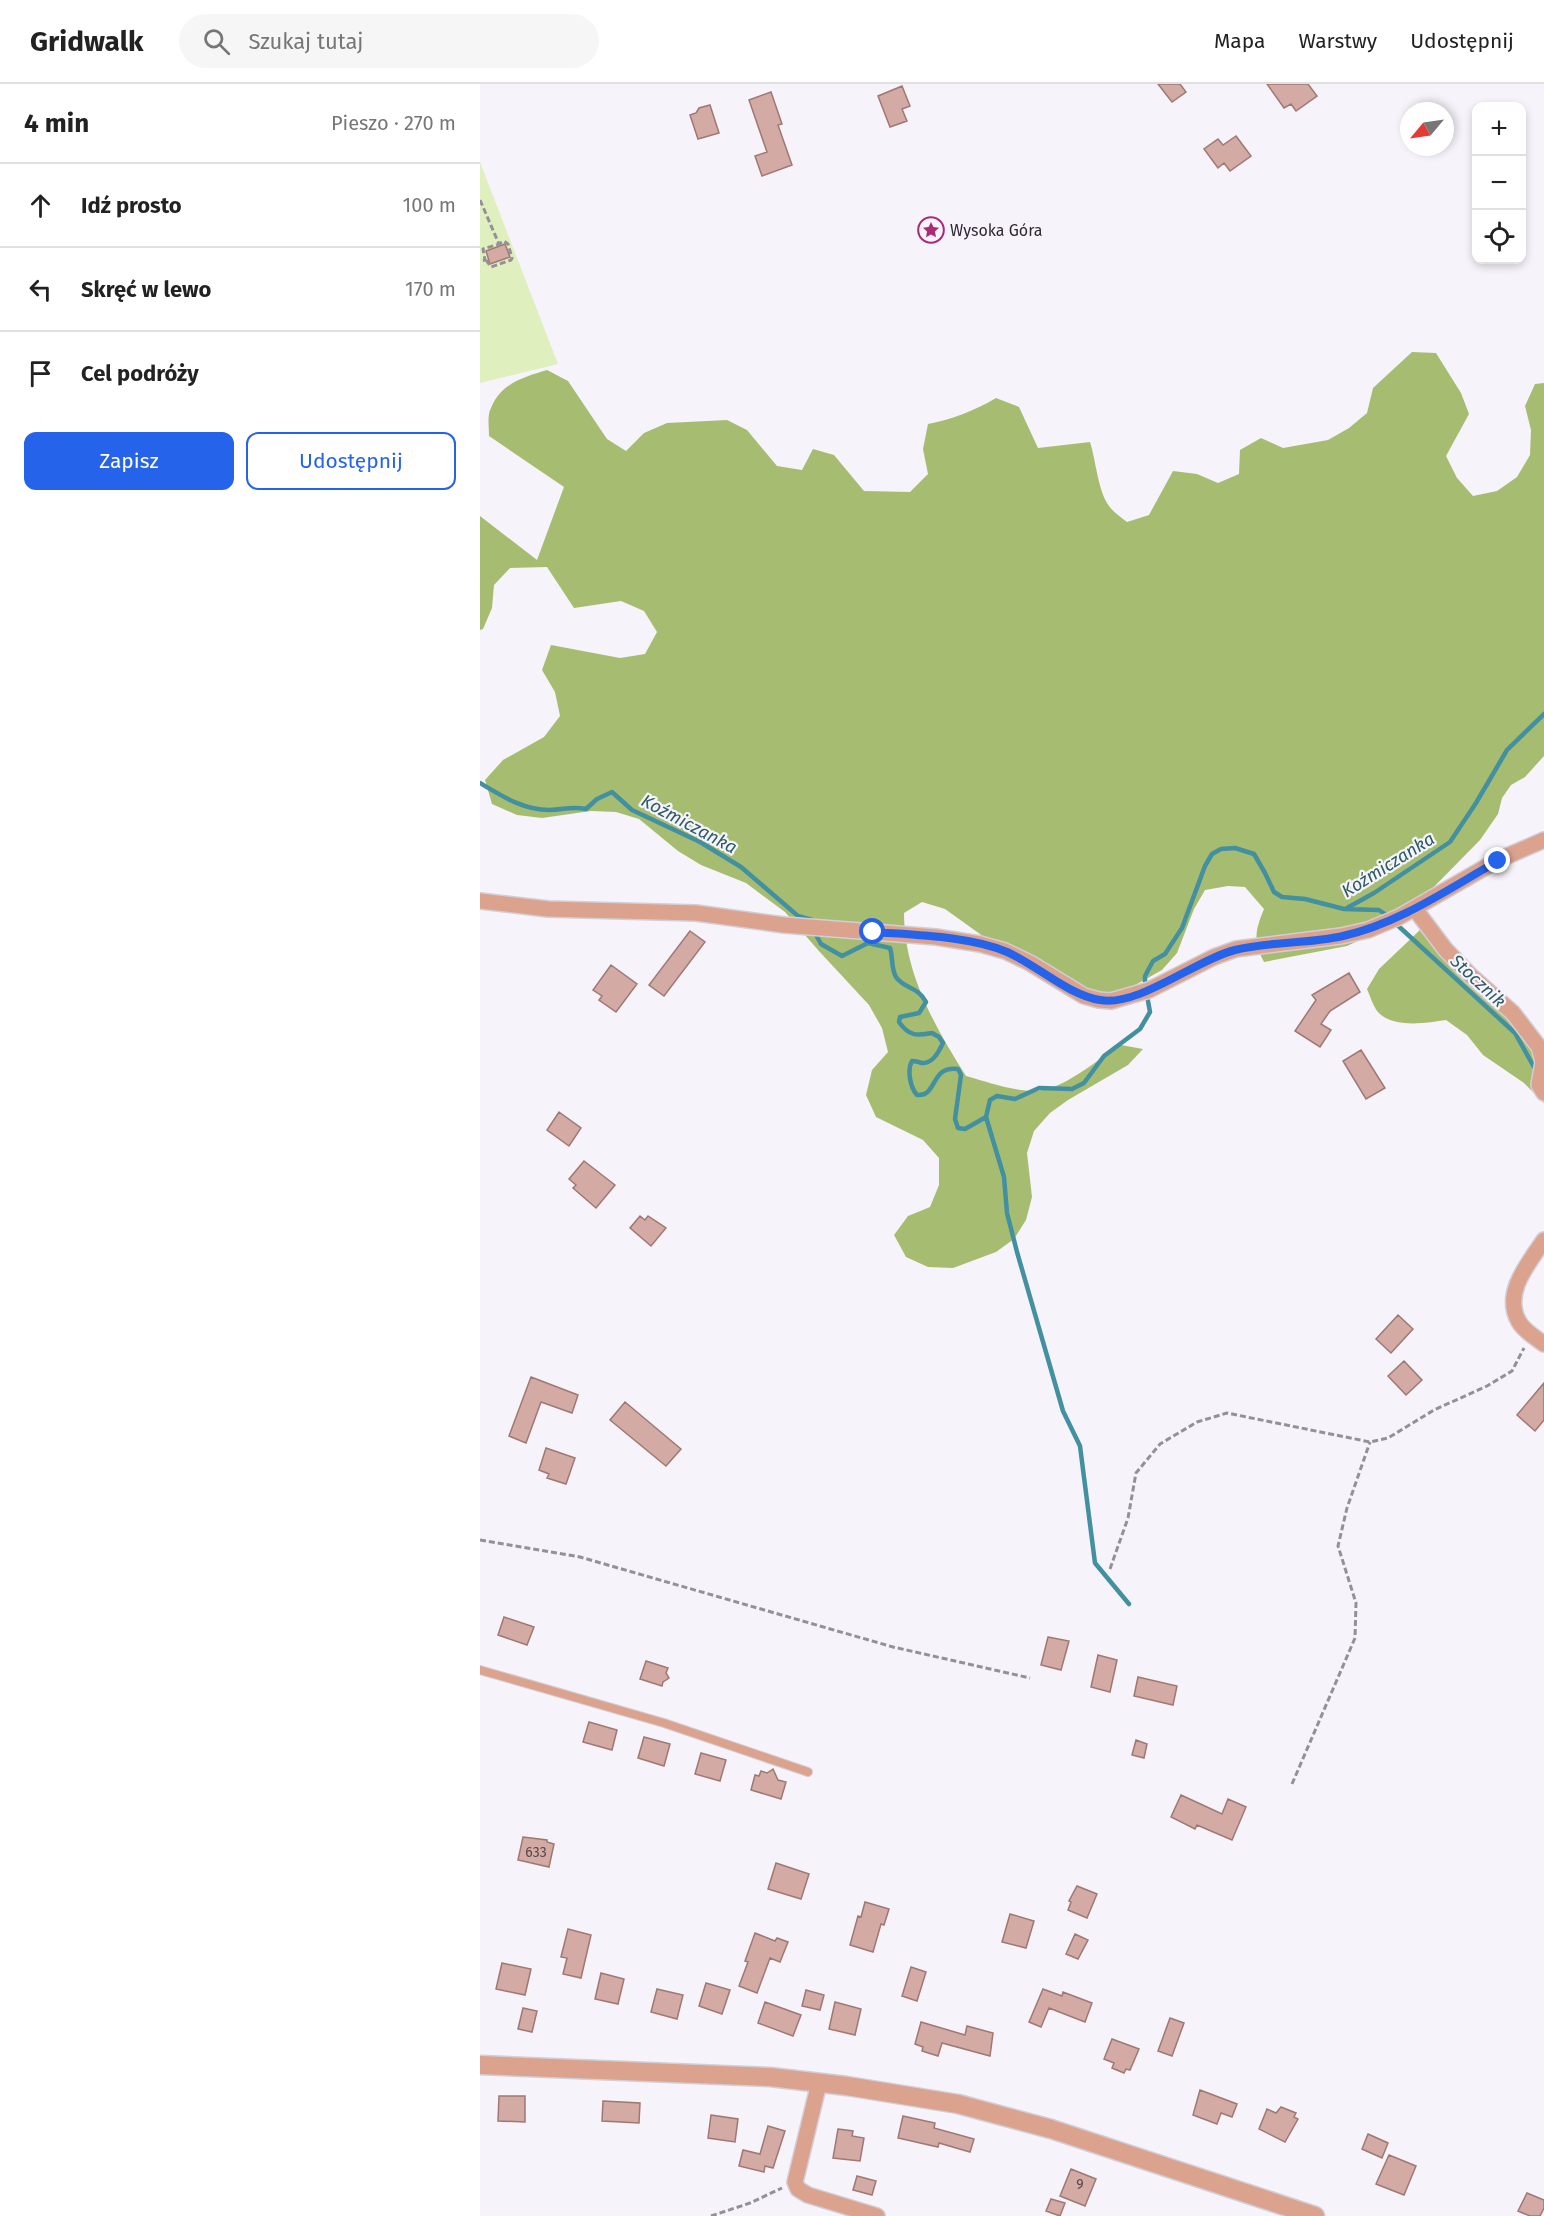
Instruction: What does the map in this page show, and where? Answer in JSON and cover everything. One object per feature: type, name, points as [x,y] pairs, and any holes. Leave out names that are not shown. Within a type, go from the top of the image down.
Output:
[{"type":"street","points":[[480,901],[571,910],[696,913],[784,925],[936,937],[980,944],[1005,951],[1030,963],[1084,996],[1111,1001],[1149,990],[1214,957],[1236,950],[1341,936],[1368,930],[1415,909],[1498,861],[1544,840]]},
{"type":"street","points":[[1415,909],[1445,949],[1471,976],[1513,1013],[1539,1047],[1543,1062],[1539,1085],[1544,1093]]},
{"type":"street","points":[[1544,1240],[1518,1280],[1513,1304],[1519,1323],[1544,1344]]},
{"type":"street","points":[[480,2065],[770,2077],[958,2104],[1051,2129],[1315,2216]]},
{"type":"street","points":[[819,2084],[795,2182],[798,2189],[808,2195],[877,2216]]},
{"type":"lane","points":[[480,1671],[664,1723],[808,1772]]},
{"type":"path","points":[[480,200],[499,243]]},
{"type":"path","points":[[504,241],[508,244],[511,261],[491,267],[485,260],[483,249],[504,241]]},
{"type":"path","points":[[480,261],[485,260]]},
{"type":"path","points":[[1110,1569],[1128,1518],[1136,1473],[1160,1444],[1197,1422],[1227,1413],[1370,1442],[1388,1438],[1434,1410],[1487,1386],[1512,1371],[1524,1348],[1527,1331]]},
{"type":"path","points":[[1292,1784],[1355,1638],[1356,1603],[1338,1546],[1347,1508],[1370,1442]]},
{"type":"path","points":[[480,1540],[580,1557],[893,1647],[1030,1678]]},
{"type":"path","points":[[711,2216],[750,2203],[795,2182]]},
{"type":"green space","points":[[480,162],[558,364],[480,383]]},
{"type":"green space","points":[[1412,352],[1436,353],[1461,393],[1469,414],[1446,456],[1457,478],[1473,496],[1497,491],[1517,477],[1530,455],[1531,430],[1525,406],[1535,384],[1544,383],[1544,756],[1525,777],[1511,785],[1502,798],[1498,814],[1480,840],[1421,900],[1375,933],[1347,946],[1264,962],[1256,936],[1264,909],[1245,887],[1228,886],[1205,890],[1194,909],[1177,953],[1162,970],[1121,993],[1097,996],[1026,967],[945,909],[922,902],[904,913],[905,935],[915,978],[933,1019],[966,1076],[1000,1086],[1035,1091],[1046,1090],[1080,1073],[1121,1045],[1143,1049],[1128,1065],[1050,1113],[1034,1131],[1027,1153],[1032,1197],[1026,1220],[1014,1239],[996,1252],[953,1268],[928,1267],[906,1257],[894,1235],[908,1216],[930,1207],[939,1185],[939,1158],[923,1140],[876,1117],[866,1095],[872,1070],[888,1052],[882,1028],[869,1005],[785,912],[746,883],[701,865],[678,851],[639,819],[616,812],[591,811],[542,818],[517,815],[492,804],[485,780],[503,760],[544,737],[560,716],[555,692],[542,670],[551,645],[620,658],[645,654],[657,632],[644,611],[621,601],[574,608],[547,567],[510,568],[494,585],[492,608],[483,629],[480,630],[480,516],[537,560],[564,487],[489,436],[489,414],[495,399],[514,382],[547,370],[568,381],[607,439],[626,451],[644,433],[667,423],[727,420],[747,430],[777,466],[802,470],[813,449],[834,455],[864,491],[910,492],[928,474],[923,449],[928,424],[963,414],[996,398],[1019,407],[1038,448],[1090,442],[1105,500],[1127,522],[1149,515],[1173,471],[1197,474],[1218,483],[1239,474],[1240,450],[1261,438],[1283,448],[1328,440],[1349,428],[1367,413],[1373,388]]},
{"type":"green space","points":[[1421,929],[1535,1048],[1544,1053],[1544,1103],[1524,1083],[1483,1055],[1467,1035],[1446,1020],[1400,1023],[1383,1017],[1377,1011],[1367,989],[1379,969]]},
{"type":"building","points":[[1158,84],[1180,84],[1186,92],[1172,102]]},
{"type":"building","points":[[1267,84],[1308,84],[1317,96],[1296,111],[1291,104],[1284,108]]},
{"type":"building","points":[[902,86],[910,106],[902,109],[907,121],[890,127],[878,96]]},
{"type":"building","points":[[771,92],[782,124],[778,125],[792,165],[762,176],[755,156],[767,152],[749,100]]},
{"type":"building","points":[[710,105],[719,133],[698,139],[690,115],[696,113],[699,108]]},
{"type":"building","points":[[1236,136],[1251,156],[1230,171],[1224,163],[1218,168],[1204,149],[1218,139],[1223,145]]},
{"type":"building","points":[[505,244],[510,257],[490,264],[486,251]]},
{"type":"building","points":[[690,931],[705,942],[664,996],[649,985]]},
{"type":"building","points":[[611,965],[637,984],[616,1012],[599,1000],[602,996],[593,990]]},
{"type":"building","points":[[1349,973],[1360,992],[1330,1011],[1321,1024],[1331,1030],[1320,1047],[1295,1031],[1316,1000],[1312,995]]},
{"type":"building","points":[[1361,1050],[1385,1088],[1366,1099],[1343,1061]]},
{"type":"building","points":[[559,1112],[581,1128],[569,1146],[547,1130]]},
{"type":"building","points":[[584,1161],[615,1185],[596,1208],[573,1188],[576,1185],[569,1179]]},
{"type":"building","points":[[640,1216],[645,1220],[648,1216],[666,1228],[651,1246],[630,1228]]},
{"type":"building","points":[[1398,1315],[1413,1329],[1391,1353],[1376,1339]]},
{"type":"building","points":[[1404,1361],[1422,1380],[1406,1395],[1388,1376]]},
{"type":"building","points":[[531,1377],[578,1395],[572,1413],[541,1402],[526,1443],[509,1436]]},
{"type":"building","points":[[1544,1383],[1544,1420],[1535,1431],[1517,1415]]},
{"type":"building","points":[[625,1402],[681,1449],[666,1466],[610,1420]]},
{"type":"building","points":[[546,1448],[575,1458],[566,1484],[547,1478],[549,1474],[539,1470]]},
{"type":"building","points":[[504,1617],[534,1627],[527,1645],[498,1635]]},
{"type":"building","points":[[1048,1637],[1069,1641],[1061,1670],[1041,1665]]},
{"type":"building","points":[[1098,1655],[1117,1660],[1110,1692],[1091,1687]]},
{"type":"building","points":[[646,1661],[668,1668],[666,1673],[669,1678],[663,1682],[662,1686],[640,1679]]},
{"type":"building","points":[[1138,1677],[1177,1686],[1173,1705],[1134,1696]]},
{"type":"building","points":[[589,1722],[617,1730],[612,1750],[583,1742]]},
{"type":"building","points":[[644,1737],[670,1744],[664,1766],[638,1758]]},
{"type":"building","points":[[1136,1740],[1147,1744],[1144,1758],[1132,1755]]},
{"type":"building","points":[[701,1753],[726,1760],[720,1781],[695,1774]]},
{"type":"building","points":[[773,1769],[778,1780],[786,1782],[781,1799],[751,1790],[755,1775],[759,1776],[761,1771],[767,1773]]},
{"type":"building","points":[[1181,1795],[1222,1814],[1228,1799],[1246,1807],[1232,1840],[1197,1825],[1195,1829],[1171,1817]]},
{"type":"building","points":[[523,1837],[547,1840],[554,1844],[549,1867],[518,1860]]},
{"type":"building","points":[[776,1863],[809,1874],[801,1899],[768,1889]]},
{"type":"building","points":[[1077,1886],[1097,1894],[1087,1918],[1068,1910],[1071,1902],[1069,1901]]},
{"type":"building","points":[[865,1902],[889,1909],[884,1925],[881,1924],[873,1952],[850,1945],[858,1916],[861,1917]]},
{"type":"building","points":[[1010,1914],[1034,1921],[1026,1948],[1002,1942]]},
{"type":"building","points":[[568,1929],[591,1935],[581,1978],[563,1974],[567,1958],[561,1957]]},
{"type":"building","points":[[755,1933],[775,1941],[777,1938],[788,1942],[780,1962],[770,1958],[757,1993],[739,1986]]},
{"type":"building","points":[[1075,1934],[1088,1940],[1078,1959],[1066,1954]]},
{"type":"building","points":[[502,1963],[531,1969],[525,1995],[496,1989]]},
{"type":"building","points":[[911,1967],[926,1972],[917,2001],[902,1996]]},
{"type":"building","points":[[601,1973],[624,1979],[618,2004],[595,1999]]},
{"type":"building","points":[[706,1983],[730,1990],[722,2014],[699,2006]]},
{"type":"building","points":[[657,1989],[683,1995],[677,2019],[651,2012]]},
{"type":"building","points":[[1043,1989],[1062,1996],[1063,1992],[1092,2003],[1085,2022],[1049,2008],[1041,2027],[1029,2022]]},
{"type":"building","points":[[806,1990],[824,1995],[820,2010],[802,2006]]},
{"type":"building","points":[[765,2002],[801,2015],[793,2036],[758,2023]]},
{"type":"building","points":[[835,2002],[861,2009],[855,2035],[829,2029]]},
{"type":"building","points":[[523,2008],[537,2011],[532,2032],[518,2029]]},
{"type":"building","points":[[1170,2018],[1184,2023],[1172,2056],[1158,2051]]},
{"type":"building","points":[[921,2022],[965,2035],[967,2026],[993,2033],[990,2056],[942,2043],[938,2056],[922,2051],[923,2047],[915,2044]]},
{"type":"building","points":[[1112,2039],[1139,2049],[1130,2070],[1126,2069],[1124,2073],[1112,2068],[1114,2063],[1104,2059]]},
{"type":"building","points":[[1200,2090],[1237,2104],[1232,2117],[1221,2113],[1217,2124],[1193,2115]]},
{"type":"building","points":[[499,2096],[525,2096],[525,2122],[498,2121]]},
{"type":"building","points":[[603,2101],[640,2103],[639,2123],[602,2121]]},
{"type":"building","points":[[1281,2107],[1296,2113],[1294,2117],[1298,2119],[1285,2142],[1259,2129],[1267,2109],[1276,2113]]},
{"type":"building","points":[[711,2115],[738,2119],[735,2142],[708,2138]]},
{"type":"building","points":[[903,2116],[935,2123],[934,2128],[974,2139],[970,2152],[939,2143],[938,2147],[898,2138]]},
{"type":"building","points":[[768,2126],[785,2131],[773,2168],[765,2166],[764,2172],[739,2166],[743,2150],[760,2154]]},
{"type":"building","points":[[838,2129],[853,2131],[852,2136],[864,2138],[860,2161],[833,2158]]},
{"type":"building","points":[[1368,2134],[1388,2143],[1382,2158],[1362,2149]]},
{"type":"building","points":[[1389,2155],[1416,2166],[1404,2195],[1376,2184]]},
{"type":"building","points":[[1071,2169],[1096,2179],[1085,2206],[1060,2196]]},
{"type":"building","points":[[857,2176],[876,2181],[872,2195],[853,2190]]},
{"type":"building","points":[[1527,2193],[1544,2200],[1544,2208],[1540,2216],[1530,2216],[1518,2211]]},
{"type":"building","points":[[1051,2199],[1065,2203],[1060,2216],[1046,2211]]},
{"type":"waterway","name":"Koźmiczanka","points":[[1347,908],[1374,893],[1450,842],[1507,750],[1544,714]]},
{"type":"waterway","name":"Koźmiczanka","points":[[480,783],[513,801],[539,809],[586,809],[597,799],[612,792],[632,810],[700,842],[741,867],[798,916],[812,920]]},
{"type":"waterway","name":"Koźmiczanka","points":[[1145,982],[1145,976],[1153,961],[1165,954],[1182,928],[1205,866],[1212,854],[1221,849],[1235,848],[1254,854],[1274,892],[1282,897],[1305,899],[1344,909],[1379,910],[1385,914]]},
{"type":"waterway","name":"Stocznik","points":[[1394,922],[1515,1033],[1534,1067]]},
{"type":"waterway","name":"Koźmiczanka","points":[[815,933],[821,944],[842,956],[868,943],[890,948],[896,977],[919,993],[926,1002],[919,1013],[900,1017],[899,1022],[910,1032],[917,1035],[932,1033],[943,1043],[935,1056],[926,1063],[912,1061],[910,1078],[913,1088],[917,1095],[924,1094],[943,1072],[958,1069],[961,1075],[955,1119],[958,1128],[965,1129],[986,1117],[990,1100],[997,1096],[1015,1099],[1039,1088],[1072,1089],[1084,1083],[1104,1056],[1140,1029],[1150,1012],[1148,1001]]},
{"type":"waterway","points":[[986,1117],[1004,1177],[1007,1213],[1017,1252],[1063,1411],[1080,1446],[1095,1563],[1129,1604]]},
{"type":"place","name":"Wysoka Góra","points":[[931,230]]},
{"type":"route","points":[[873,932],[936,937],[980,944],[1005,951],[1030,963],[1084,996],[1111,1001],[1149,990],[1214,957],[1236,950],[1311,941],[1368,930],[1415,909],[1498,861]]}]
